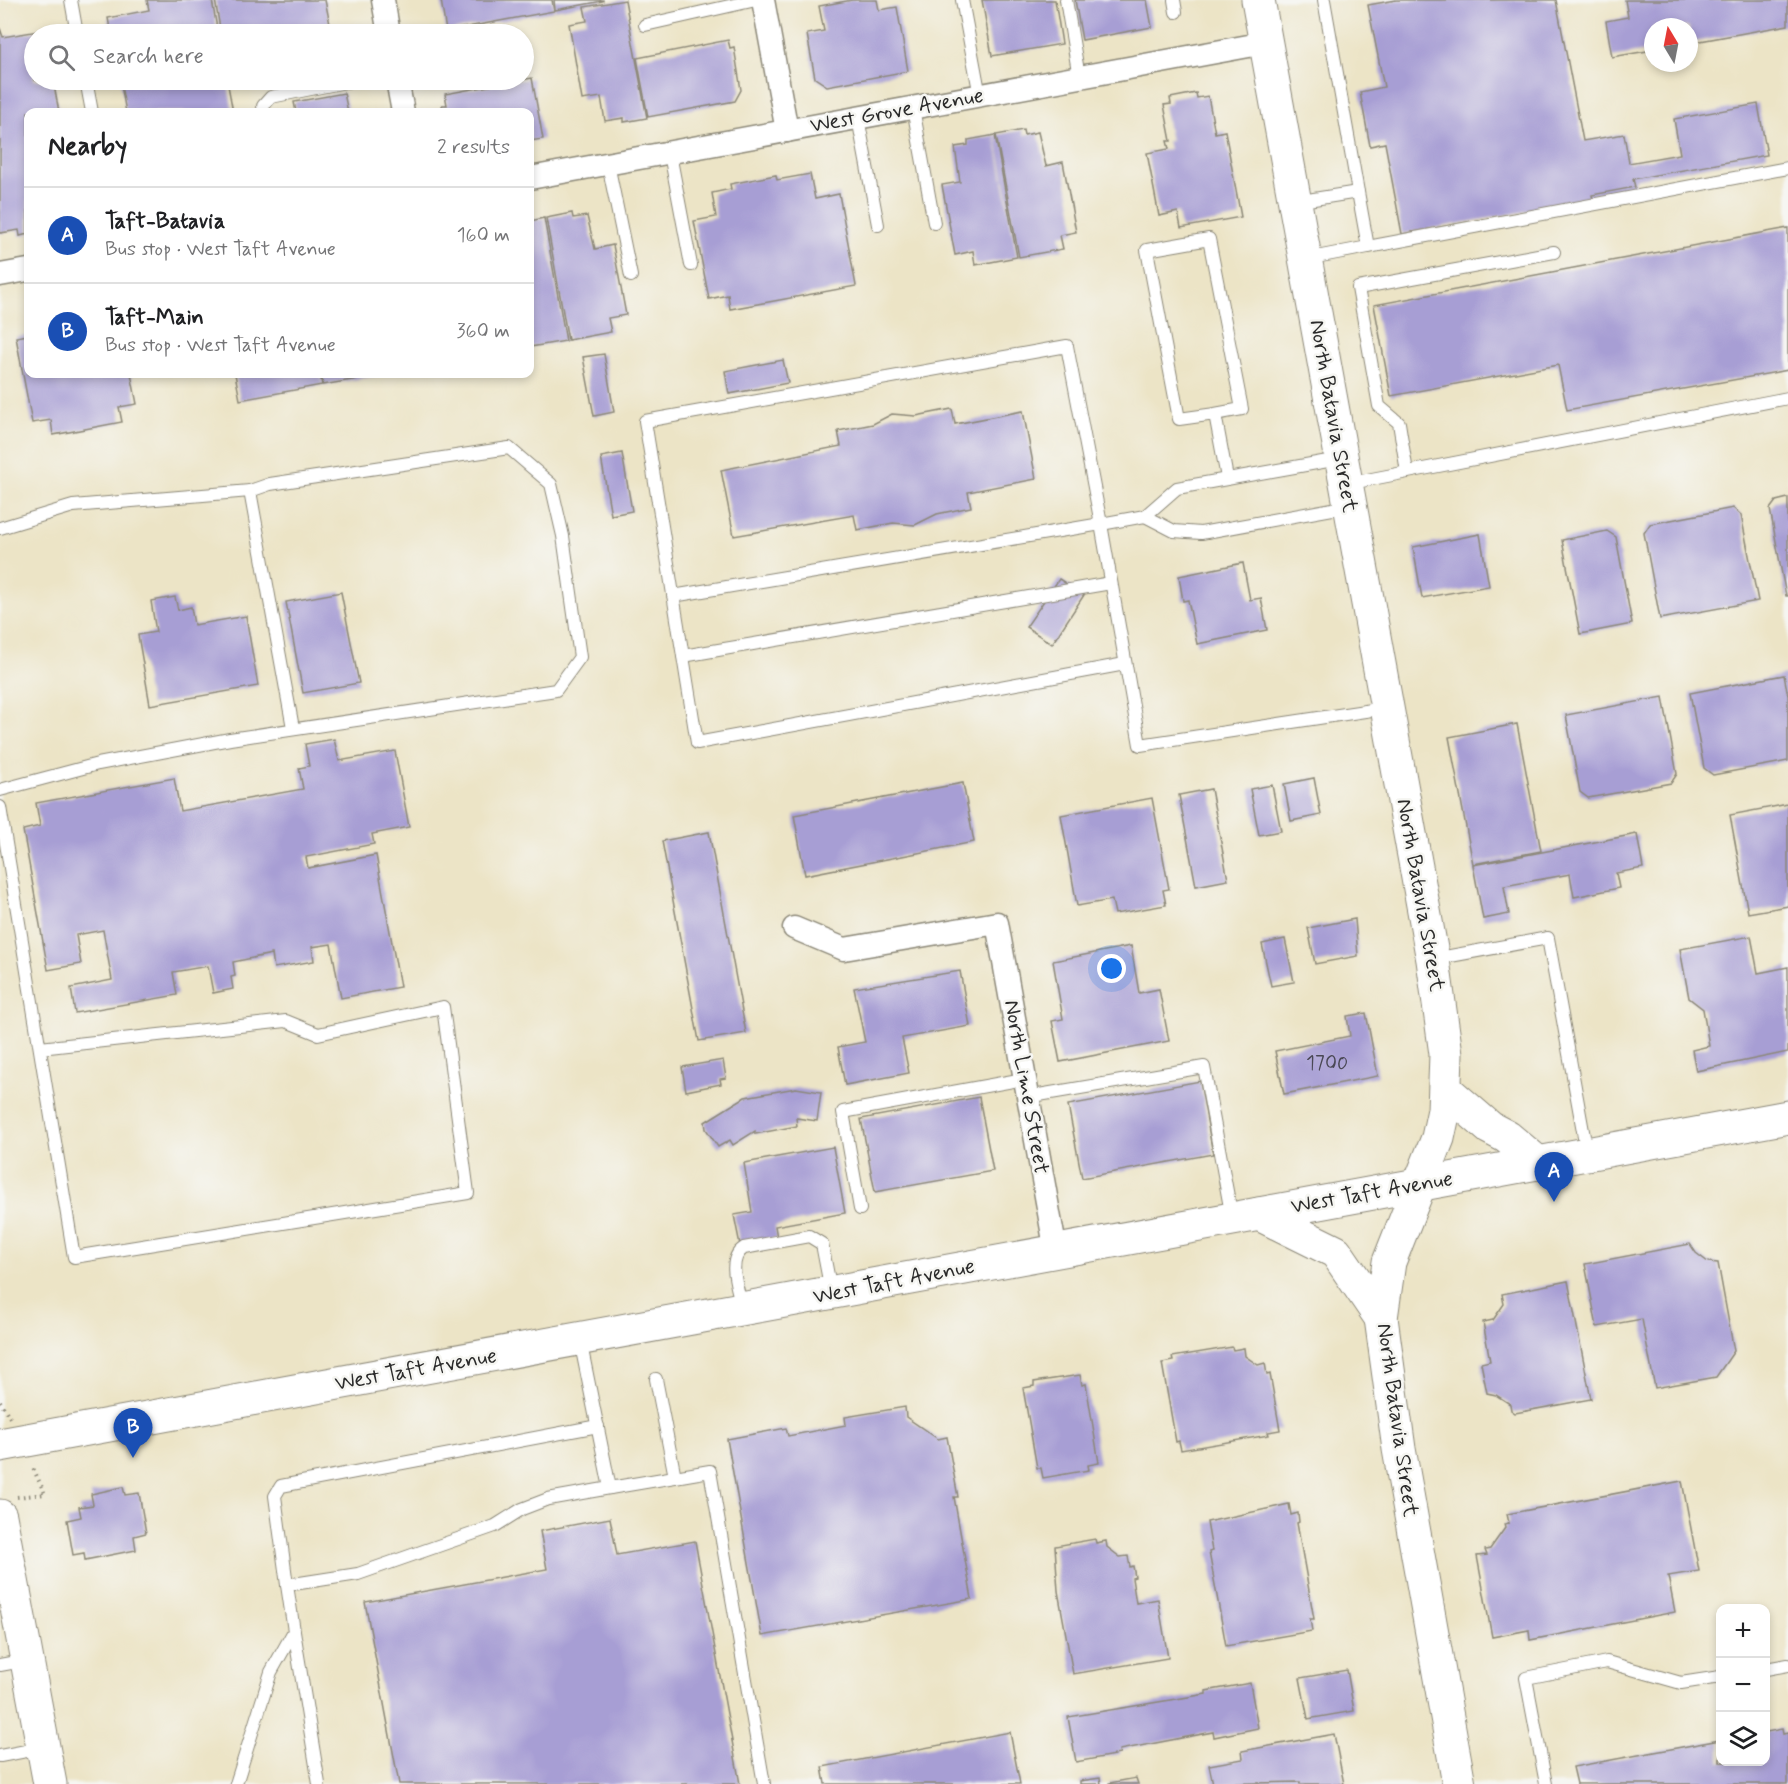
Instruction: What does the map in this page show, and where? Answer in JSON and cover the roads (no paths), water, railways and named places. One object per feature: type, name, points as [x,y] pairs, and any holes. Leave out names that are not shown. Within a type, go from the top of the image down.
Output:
[{"type":"main road","name":"North Batavia Street","points":[[1258,0],[1432,960],[1446,1054],[1446,1090],[1441,1126],[1389,1262],[1381,1318],[1399,1449],[1459,1784]]},
{"type":"main road","points":[[1446,1090],[1490,1128],[1507,1137],[1538,1163]]},
{"type":"main road","name":"West Taft Avenue","points":[[0,1445],[1788,1117]]},
{"type":"main road","points":[[1246,1217],[1336,1252],[1381,1318]]},
{"type":"main road","points":[[0,1515],[14,1663],[44,1748],[50,1784]]},
{"type":"street","points":[[383,0],[387,24]]},
{"type":"street","points":[[763,0],[787,131]]},
{"type":"street","name":"West Grove Avenue","points":[[534,177],[1265,43]]},
{"type":"street","points":[[399,90],[402,108]]},
{"type":"street","points":[[0,275],[24,271]]},
{"type":"street","name":"North Lime Street","points":[[794,928],[844,949],[997,923],[1056,1252]]},
{"type":"lane","points":[[71,0],[75,24]]},
{"type":"lane","points":[[645,25],[756,0]]},
{"type":"lane","points":[[962,0],[980,96]]},
{"type":"lane","points":[[1066,0],[1079,77]]},
{"type":"lane","points":[[1324,0],[1368,247]]},
{"type":"lane","points":[[88,90],[91,108]]},
{"type":"lane","points":[[263,108],[271,97],[306,90]]},
{"type":"lane","points":[[914,108],[934,223]]},
{"type":"lane","points":[[858,118],[878,225]]},
{"type":"lane","points":[[670,154],[691,265]]},
{"type":"lane","points":[[608,164],[631,276]]},
{"type":"lane","points":[[1304,259],[1788,168]]},
{"type":"lane","points":[[1294,202],[1358,192]]},
{"type":"lane","points":[[1209,238],[1242,409],[1215,414],[1179,419],[1147,250],[1209,238]]},
{"type":"lane","points":[[1407,472],[1399,423],[1379,406],[1358,288],[1554,252]]},
{"type":"lane","points":[[1125,664],[697,742],[645,421],[1067,346],[1140,745],[1386,708]]},
{"type":"lane","points":[[1145,516],[1174,531],[1201,533],[1345,483],[1788,398]]},
{"type":"lane","points":[[1215,414],[1227,478]]},
{"type":"lane","points":[[0,528],[73,506],[250,491],[270,484],[509,448],[551,484],[563,536],[580,657],[556,690],[293,728],[98,764],[0,790]]},
{"type":"lane","points":[[673,596],[1145,516],[1177,488],[1227,478],[1345,483]]},
{"type":"lane","points":[[250,491],[293,728]]},
{"type":"lane","points":[[683,656],[1111,583]]},
{"type":"lane","points":[[0,807],[74,1257],[468,1192],[443,1007],[318,1034],[286,1021],[40,1048]]},
{"type":"lane","points":[[1432,960],[1548,938],[1587,1154]]},
{"type":"lane","points":[[860,1209],[843,1112],[1204,1067],[1246,1217]]},
{"type":"lane","points":[[743,1310],[733,1260],[737,1252],[744,1248],[809,1236],[822,1244],[831,1293]]},
{"type":"lane","points":[[580,1340],[610,1488]]},
{"type":"lane","points":[[656,1379],[675,1477]]},
{"type":"lane","points":[[320,1784],[294,1631],[275,1496],[281,1486],[597,1426]]},
{"type":"lane","points":[[287,1585],[358,1574],[495,1526],[522,1509],[548,1499],[710,1471],[764,1784]]},
{"type":"lane","points":[[236,1784],[272,1672],[294,1631]]},
{"type":"lane","points":[[1546,1784],[1526,1678],[1607,1662],[1682,1683],[1716,1678]]},
{"type":"lane","points":[[1770,1668],[1788,1665]]},
{"type":"lane","points":[[0,1756],[44,1748]]},
{"type":"place","name":"Taft-Batavia","points":[[1554,1202]]},
{"type":"place","name":"Taft-Main","points":[[133,1458]]}]
